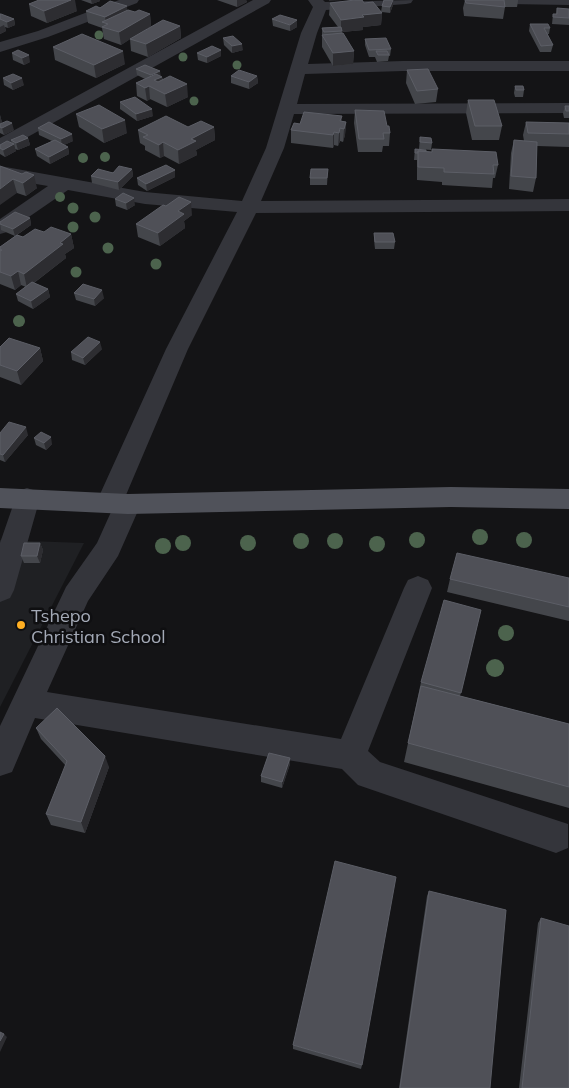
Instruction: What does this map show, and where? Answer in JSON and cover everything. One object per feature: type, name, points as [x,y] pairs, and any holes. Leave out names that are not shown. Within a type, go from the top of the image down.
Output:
[{"type":"main road","points":[[0,498],[119,503],[451,497],[569,500]]},
{"type":"street","points":[[0,47],[43,34],[132,0]]},
{"type":"street","points":[[0,145],[264,0]]},
{"type":"street","points":[[0,761],[76,595],[108,548],[119,503],[176,349],[250,207],[275,148],[318,3],[406,0]]},
{"type":"street","points":[[504,0],[569,1]]},
{"type":"street","points":[[17,23],[43,34]]},
{"type":"street","points":[[298,69],[404,66],[569,66]]},
{"type":"street","points":[[288,108],[569,108]]},
{"type":"street","points":[[0,172],[63,185],[145,198],[250,207],[569,206]]},
{"type":"street","points":[[0,228],[63,185]]},
{"type":"street","points":[[0,590],[28,498]]},
{"type":"street","points":[[350,755],[418,588]]},
{"type":"street","points":[[28,703],[350,755],[370,774],[556,836]]},
{"type":"shaded area","name":"Tshepo Christian School","points":[[0,540],[84,543],[0,707]]},
{"type":"building","points":[[39,0],[71,0],[44,11],[29,4]]},
{"type":"building","points":[[362,0],[364,3],[373,2],[382,13],[341,20],[330,3]]},
{"type":"building","points":[[384,0],[393,0],[390,7],[382,6]]},
{"type":"building","points":[[465,0],[504,0],[505,7],[466,3]]},
{"type":"building","points":[[110,1],[127,6],[105,17],[86,11],[96,6],[100,8]]},
{"type":"building","points":[[557,8],[569,9],[569,18],[553,17],[553,14],[557,14]]},
{"type":"building","points":[[128,10],[135,12],[139,10],[150,14],[119,32],[102,27],[108,24],[102,22]]},
{"type":"building","points":[[0,14],[14,19],[7,22],[0,19]]},
{"type":"building","points":[[280,15],[297,20],[290,25],[272,19]]},
{"type":"building","points":[[163,20],[180,26],[146,44],[130,39]]},
{"type":"building","points":[[530,24],[548,24],[550,28],[544,28],[553,45],[541,46]]},
{"type":"building","points":[[341,27],[342,31],[324,32],[322,28]]},
{"type":"building","points":[[343,33],[354,51],[333,53],[322,35]]},
{"type":"building","points":[[82,34],[123,51],[94,65],[53,47]]},
{"type":"building","points":[[233,36],[242,44],[232,46],[223,38]]},
{"type":"building","points":[[386,38],[391,49],[369,50],[365,39]]},
{"type":"building","points":[[212,46],[221,50],[207,57],[197,53]]},
{"type":"building","points":[[18,50],[29,55],[22,58],[12,53]]},
{"type":"building","points":[[376,51],[387,51],[389,55],[378,55]]},
{"type":"building","points":[[145,65],[160,71],[151,75],[136,69]]},
{"type":"building","points":[[428,69],[438,89],[417,91],[407,70]]},
{"type":"building","points":[[239,70],[257,76],[249,82],[231,76]]},
{"type":"building","points":[[13,74],[22,78],[11,83],[3,78]]},
{"type":"building","points":[[156,74],[162,77],[154,80],[158,82],[170,76],[187,84],[165,94],[149,86],[145,88],[136,83]]},
{"type":"building","points":[[515,86],[523,86],[524,90],[516,90]]},
{"type":"building","points":[[135,97],[152,109],[136,114],[120,102]]},
{"type":"building","points":[[468,100],[494,100],[502,126],[475,126]]},
{"type":"building","points":[[99,105],[125,120],[102,129],[76,114]]},
{"type":"building","points":[[565,106],[569,106],[569,111],[566,111]]},
{"type":"building","points":[[355,110],[384,111],[390,133],[383,133],[384,139],[359,139]]},
{"type":"building","points":[[304,112],[342,116],[340,121],[346,122],[344,129],[340,128],[339,133],[334,132],[333,135],[291,130],[294,123],[300,124]]},
{"type":"building","points":[[166,116],[188,127],[201,121],[214,127],[191,139],[196,141],[178,150],[163,142],[159,145],[143,137],[148,135],[138,130]]},
{"type":"building","points":[[7,121],[12,123],[2,128],[0,127],[0,124]]},
{"type":"building","points":[[49,122],[72,134],[61,139],[38,128]]},
{"type":"building","points":[[526,122],[569,123],[569,134],[528,133]]},
{"type":"building","points":[[23,135],[28,138],[16,143],[11,140]]},
{"type":"building","points":[[420,137],[431,138],[432,143],[420,142]]},
{"type":"building","points":[[55,140],[68,147],[49,157],[35,149]]},
{"type":"building","points":[[514,140],[537,142],[536,178],[511,176]]},
{"type":"building","points":[[7,141],[14,144],[3,150],[0,148],[0,145]]},
{"type":"building","points":[[415,149],[426,150],[426,151],[415,153]]},
{"type":"building","points":[[432,149],[496,152],[498,165],[493,165],[494,174],[444,172],[444,168],[418,167],[418,151],[432,152]]},
{"type":"building","points":[[166,165],[175,170],[146,184],[137,178]]},
{"type":"building","points":[[0,166],[22,174],[26,172],[34,175],[23,183],[13,179],[0,189]]},
{"type":"building","points":[[119,166],[132,169],[118,182],[91,176],[98,169],[113,173]]},
{"type":"building","points":[[311,169],[328,169],[327,178],[310,178]]},
{"type":"building","points":[[123,193],[134,198],[126,203],[115,199]]},
{"type":"building","points":[[179,197],[191,202],[178,211],[184,214],[158,233],[136,224],[163,205],[166,206]]},
{"type":"building","points":[[15,212],[30,218],[13,229],[0,224],[0,222]]},
{"type":"building","points":[[51,227],[71,234],[60,243],[63,244],[24,274],[18,271],[11,276],[0,272],[0,251],[2,250],[0,250],[0,247],[17,235],[23,237],[35,229],[44,232]]},
{"type":"building","points":[[374,233],[393,233],[395,242],[375,242]]},
{"type":"building","points":[[32,282],[48,289],[31,301],[16,294]]},
{"type":"building","points":[[83,284],[102,290],[94,299],[74,293]]},
{"type":"building","points":[[88,337],[100,342],[83,358],[71,352]]},
{"type":"building","points":[[9,338],[40,348],[17,371],[0,365],[0,347]]},
{"type":"building","points":[[9,422],[26,427],[3,455],[0,454],[0,433]]},
{"type":"building","points":[[41,432],[51,437],[44,443],[34,438]]},
{"type":"building","points":[[24,543],[40,543],[37,556],[21,556]]},
{"type":"building","points":[[457,553],[569,578],[569,607],[450,579]]},
{"type":"building","points":[[444,600],[481,610],[461,693],[421,682]]},
{"type":"building","points":[[421,686],[569,724],[569,787],[408,743]]},
{"type":"building","points":[[57,708],[105,756],[81,822],[46,814],[67,761],[36,728]]},
{"type":"building","points":[[269,753],[290,758],[282,782],[261,776]]},
{"type":"building","points":[[335,861],[396,877],[362,1065],[293,1045]]},
{"type":"building","points":[[429,891],[506,910],[490,1088],[400,1088]]},
{"type":"building","points":[[541,918],[569,926],[569,1088],[522,1088]]},
{"type":"building","points":[[0,1032],[4,1034],[0,1041]]},
{"type":"place","name":"Tshepo Christian School","points":[[21,625]]}]
